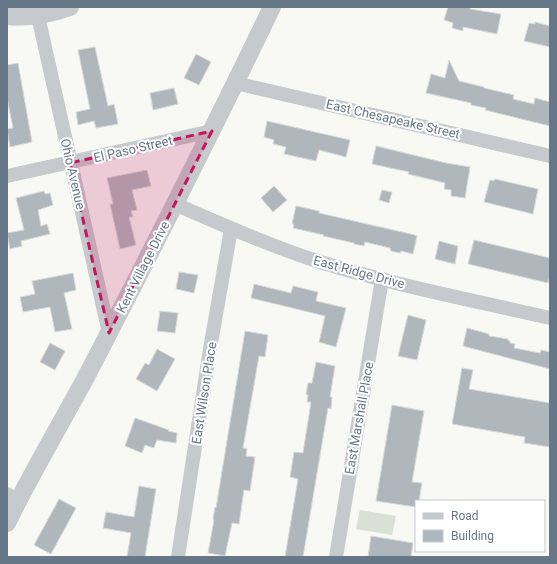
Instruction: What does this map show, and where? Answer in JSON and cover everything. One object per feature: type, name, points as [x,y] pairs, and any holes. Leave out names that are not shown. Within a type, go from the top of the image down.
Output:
[{"type":"street","points":[[7,16],[38,16],[70,7]]},
{"type":"street","name":"Kent Village Drive","points":[[7,522],[12,498],[63,420],[212,132],[272,7]]},
{"type":"street","name":"Ohio Avenue","points":[[38,16],[109,333]]},
{"type":"street","name":"East Chesapeake Street","points":[[235,83],[550,156]]},
{"type":"street","name":"El Paso Street","points":[[7,176],[212,132]]},
{"type":"street","name":"East Ridge Drive","points":[[175,204],[231,229],[318,261],[382,279],[550,318]]},
{"type":"street","name":"East Wilson Place","points":[[178,557],[210,349],[231,229]]},
{"type":"street","name":"East Marshall Place","points":[[336,557],[382,279]]},
{"type":"highlighted area","points":[[212,131],[109,333],[70,163]]},
{"type":"shaded area","points":[[360,510],[396,516],[392,535],[356,529]]},
{"type":"building","points":[[448,7],[471,7],[470,9],[501,14],[497,34],[463,27],[463,31],[452,28],[453,23],[444,20]]},
{"type":"building","points":[[535,22],[550,26],[550,47],[524,41],[529,23],[535,24]]},
{"type":"building","points":[[95,47],[108,106],[114,104],[118,124],[96,128],[94,121],[78,125],[76,112],[90,109],[78,50]]},
{"type":"building","points":[[196,54],[211,62],[199,85],[184,78]]},
{"type":"building","points":[[449,60],[459,81],[514,95],[513,99],[534,104],[535,98],[550,102],[550,126],[485,110],[486,108],[471,105],[471,103],[426,93],[431,74],[445,78]]},
{"type":"building","points":[[18,63],[32,142],[10,147],[7,129],[13,128],[7,98],[7,65]]},
{"type":"building","points":[[174,88],[178,104],[153,110],[150,93]]},
{"type":"building","points":[[267,121],[350,140],[346,157],[319,150],[316,161],[284,154],[286,147],[273,144],[274,140],[264,137]]},
{"type":"building","points":[[376,146],[446,163],[470,167],[465,198],[451,196],[451,190],[444,189],[445,183],[408,174],[409,172],[372,164]]},
{"type":"building","points":[[147,170],[151,186],[132,190],[137,210],[131,211],[133,217],[129,217],[136,245],[120,249],[110,204],[113,204],[107,178]]},
{"type":"building","points":[[495,179],[538,189],[533,214],[484,202],[490,180],[494,181]]},
{"type":"building","points":[[274,186],[287,200],[273,212],[261,198]]},
{"type":"building","points":[[382,190],[392,192],[389,203],[379,200]]},
{"type":"building","points":[[44,191],[45,194],[50,193],[53,205],[38,210],[41,226],[47,224],[50,234],[21,241],[22,246],[10,249],[7,233],[24,230],[16,198]]},
{"type":"building","points":[[296,206],[319,211],[319,213],[415,235],[417,236],[413,254],[401,251],[400,253],[391,251],[390,248],[365,242],[364,246],[354,244],[293,228],[294,224],[292,224]]},
{"type":"building","points":[[474,240],[550,258],[550,275],[548,283],[468,264]]},
{"type":"building","points":[[439,241],[458,246],[455,264],[435,259]]},
{"type":"building","points":[[179,272],[198,275],[194,293],[176,289]]},
{"type":"building","points":[[73,273],[76,290],[64,293],[72,329],[55,332],[50,307],[23,312],[20,297],[35,294],[32,281]]},
{"type":"building","points":[[254,284],[291,293],[293,286],[318,292],[316,301],[346,308],[336,347],[319,342],[325,316],[251,298]]},
{"type":"building","points":[[160,311],[178,313],[175,333],[157,331]]},
{"type":"building","points":[[408,315],[426,320],[417,360],[398,356]]},
{"type":"building","points":[[467,328],[489,334],[489,336],[508,339],[510,343],[515,344],[514,348],[540,353],[541,350],[550,352],[550,369],[463,346]]},
{"type":"building","points":[[245,331],[268,335],[265,357],[259,356],[243,448],[247,449],[246,456],[255,457],[250,491],[244,490],[239,524],[232,523],[225,556],[208,553]]},
{"type":"building","points":[[50,343],[65,351],[55,370],[40,362]]},
{"type":"building","points":[[157,349],[175,359],[157,391],[136,379],[145,363],[149,365]]},
{"type":"building","points":[[316,362],[335,366],[330,397],[332,397],[331,409],[328,408],[303,557],[285,557],[298,479],[290,477],[294,452],[303,453],[311,402],[307,402],[308,395],[306,394],[308,383],[312,383]]},
{"type":"building","points":[[462,368],[473,370],[469,389],[550,403],[550,447],[524,443],[525,437],[452,424]]},
{"type":"building","points":[[392,405],[424,411],[412,482],[422,483],[419,500],[415,500],[415,507],[376,501]]},
{"type":"building","points":[[135,418],[177,433],[176,443],[157,440],[154,448],[145,445],[142,453],[125,446]]},
{"type":"building","points":[[139,486],[156,489],[145,557],[127,557],[131,533],[103,528],[106,512],[134,517]]},
{"type":"building","points":[[59,499],[76,508],[51,554],[34,545]]},
{"type":"building","points":[[371,536],[413,543],[411,557],[368,557]]}]
